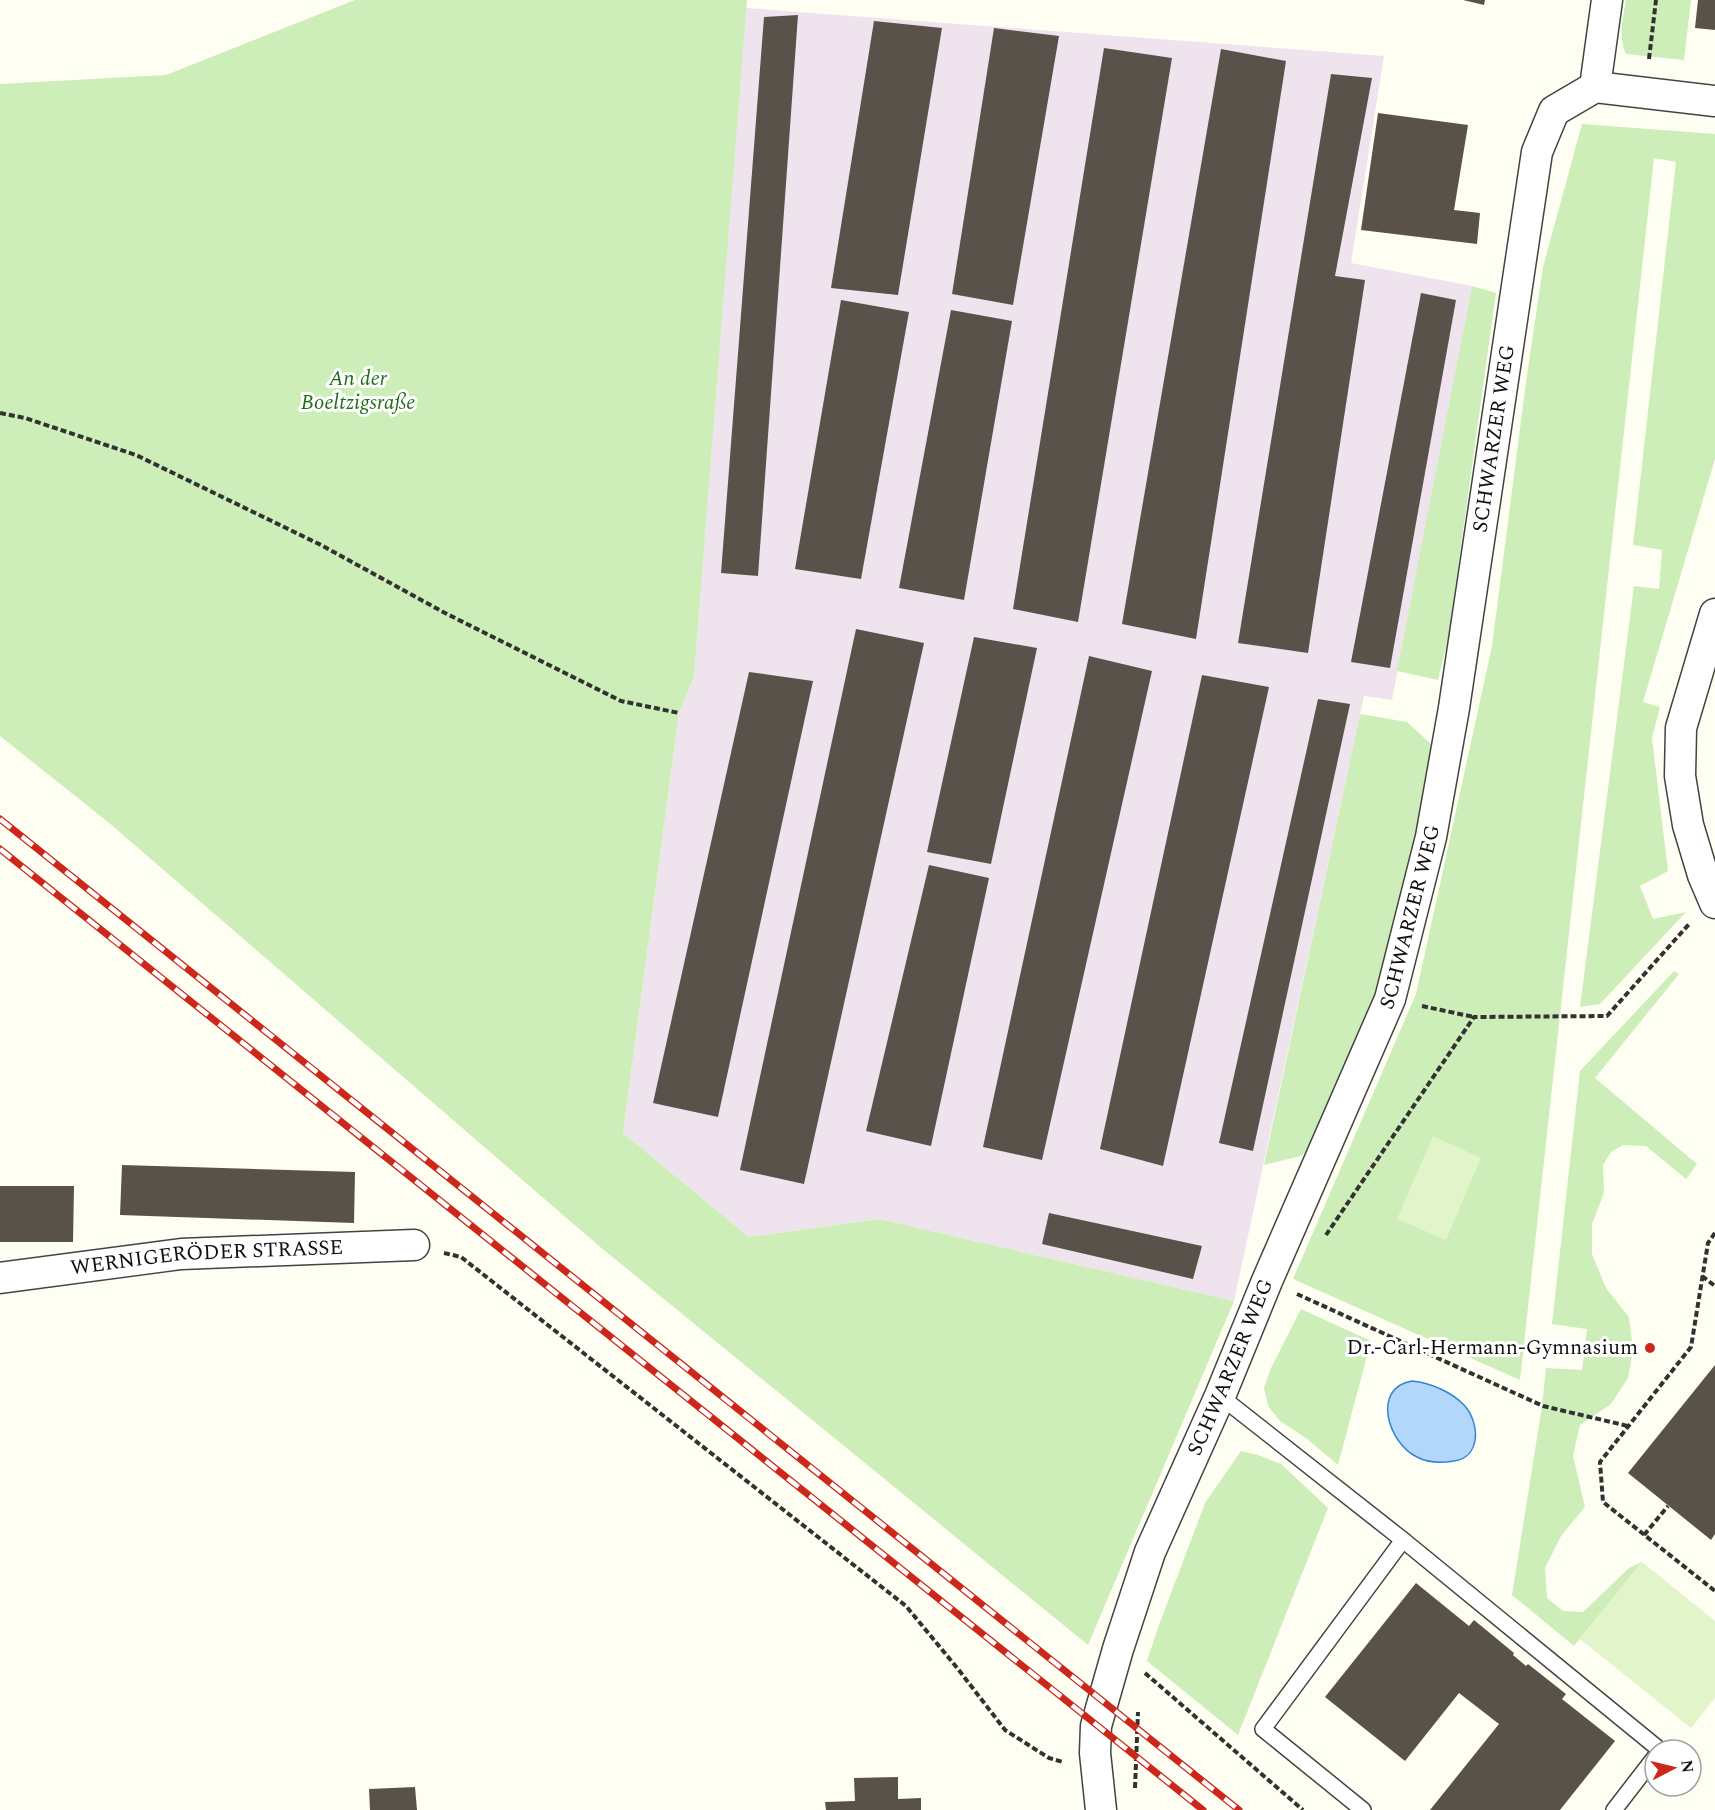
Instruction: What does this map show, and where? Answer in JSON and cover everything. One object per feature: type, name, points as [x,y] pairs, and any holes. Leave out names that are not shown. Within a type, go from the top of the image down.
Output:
[{"type":"street","points":[[1607,0],[1594,87],[1715,101]]},
{"type":"street","name":"SCHWARZER WEG","points":[[1101,1810],[1096,1772],[1096,1726],[1118,1649],[1150,1552],[1220,1396],[1267,1281],[1390,999],[1431,837],[1454,708],[1537,152],[1554,111],[1594,87]]},
{"type":"street","points":[[1714,900],[1703,874],[1688,825],[1680,776],[1681,728],[1715,614]]},
{"type":"street","name":"WERNIGERÖDER STRASSE","points":[[0,1278],[181,1254],[414,1245]]},
{"type":"lane","points":[[1220,1396],[1403,1540],[1645,1738]]},
{"type":"lane","points":[[1362,1810],[1263,1729],[1403,1540]]},
{"type":"lane","points":[[1614,1810],[1643,1773]]},
{"type":"path","points":[[1645,92],[1656,0]]},
{"type":"path","points":[[0,413],[26,418],[136,455],[321,545],[445,613],[621,701],[679,713]]},
{"type":"path","points":[[1390,999],[1474,1017],[1607,1016],[1714,900]]},
{"type":"path","points":[[1325,1237],[1474,1017]]},
{"type":"path","points":[[1715,1233],[1708,1243],[1691,1347],[1600,1462],[1603,1502],[1715,1591]]},
{"type":"path","points":[[414,1245],[461,1257],[906,1606],[1005,1730],[1049,1758],[1096,1772]]},
{"type":"path","points":[[1702,1276],[1715,1286]]},
{"type":"path","points":[[1267,1281],[1542,1406],[1628,1426]]},
{"type":"path","points":[[1644,1535],[1668,1506]]},
{"type":"path","points":[[1118,1649],[1303,1810]]},
{"type":"path","points":[[1134,1797],[1138,1708]]},
{"type":"shaded area","points":[[746,8],[1384,56],[1351,263],[1472,286],[1392,700],[1364,696],[1234,1301],[879,1219],[749,1237],[623,1133],[679,713],[694,677]]},
{"type":"green space","name":"An der Boeltzigsraße","points":[[355,0],[747,0],[694,677],[679,713],[623,1133],[749,1237],[879,1219],[1234,1301],[1088,1645],[599,1246],[108,822],[0,736],[0,84],[166,75]]},
{"type":"green space","points":[[1626,0],[1691,0],[1684,60],[1626,54],[1622,34]]},
{"type":"green space","points":[[1582,124],[1715,134],[1715,459],[1643,702],[1660,707],[1652,738],[1668,871],[1640,886],[1653,919],[1686,912],[1600,1004],[1580,1007],[1634,586],[1659,589],[1662,550],[1633,545],[1676,162],[1654,158],[1520,1380],[1293,1279],[1416,994],[1492,646],[1543,267]]},
{"type":"green space","points":[[1472,286],[1496,293],[1448,639],[1438,680],[1397,671]]},
{"type":"green space","points":[[1360,714],[1407,722],[1431,744],[1427,790],[1384,974],[1332,1094],[1315,1143],[1301,1156],[1264,1165]]},
{"type":"green space","points":[[1674,971],[1679,974],[1595,1078],[1697,1164],[1686,1179],[1646,1146],[1623,1145],[1611,1152],[1603,1165],[1604,1193],[1592,1224],[1592,1254],[1606,1288],[1629,1317],[1633,1350],[1628,1378],[1611,1404],[1580,1425],[1573,1456],[1585,1507],[1561,1536],[1545,1568],[1547,1598],[1563,1611],[1583,1612],[1629,1568],[1642,1562],[1574,1646],[1512,1595],[1546,1368],[1582,1370],[1587,1329],[1552,1324],[1580,1071]]},
{"type":"green space","points":[[1433,1136],[1481,1158],[1446,1240],[1397,1219]]},
{"type":"green space","points":[[1301,1309],[1371,1341],[1338,1465],[1306,1438],[1280,1421],[1268,1406],[1264,1388],[1271,1368]]},
{"type":"green space","points":[[1241,1451],[1281,1464],[1328,1508],[1238,1735],[1147,1661],[1205,1503]]},
{"type":"green space","points":[[1642,1562],[1715,1621],[1715,1698],[1691,1728],[1580,1639]]},
{"type":"water","points":[[1412,1381],[1448,1392],[1470,1413],[1475,1439],[1473,1447],[1463,1458],[1445,1462],[1426,1460],[1407,1450],[1398,1440],[1388,1416],[1388,1404],[1391,1394],[1399,1386]]},
{"type":"building","points":[[1463,0],[1485,0],[1484,5]]},
{"type":"building","points":[[1698,0],[1715,0],[1715,30],[1695,28]]},
{"type":"building","points":[[798,15],[758,576],[721,573],[764,17]]},
{"type":"building","points":[[874,21],[942,28],[898,295],[831,288]]},
{"type":"building","points":[[994,28],[1059,36],[1013,305],[952,294]]},
{"type":"building","points":[[1104,48],[1172,58],[1078,622],[1013,609]]},
{"type":"building","points":[[1221,49],[1286,61],[1196,639],[1122,624]]},
{"type":"building","points":[[1331,74],[1372,78],[1335,276],[1365,280],[1308,653],[1238,643]]},
{"type":"building","points":[[1378,113],[1468,125],[1454,210],[1480,213],[1477,244],[1361,230]]},
{"type":"building","points":[[1421,293],[1456,300],[1390,668],[1351,662]]},
{"type":"building","points":[[841,300],[909,312],[861,579],[795,569]]},
{"type":"building","points":[[951,310],[1012,321],[964,600],[899,588]]},
{"type":"building","points":[[856,629],[924,643],[804,1184],[740,1170]]},
{"type":"building","points":[[974,637],[1037,648],[991,864],[927,852]]},
{"type":"building","points":[[1089,656],[1152,671],[1042,1160],[983,1147]]},
{"type":"building","points":[[749,672],[813,681],[718,1117],[653,1103]]},
{"type":"building","points":[[1202,675],[1269,687],[1163,1166],[1100,1149]]},
{"type":"building","points":[[1318,699],[1350,704],[1253,1151],[1219,1143]]},
{"type":"building","points":[[929,865],[989,878],[931,1146],[866,1131]]},
{"type":"building","points":[[122,1165],[355,1172],[354,1223],[120,1215]]},
{"type":"building","points":[[0,1186],[74,1186],[73,1242],[0,1242]]},
{"type":"building","points":[[1049,1213],[1202,1246],[1193,1279],[1042,1244]]},
{"type":"building","points":[[1715,1365],[1715,1534],[1711,1540],[1628,1473]]},
{"type":"building","points":[[1416,1583],[1469,1626],[1474,1620],[1526,1666],[1528,1664],[1566,1694],[1562,1699],[1615,1741],[1560,1810],[1430,1810],[1499,1724],[1459,1693],[1405,1761],[1325,1697]]},
{"type":"building","points":[[898,1777],[898,1799],[921,1798],[921,1810],[826,1810],[825,1802],[855,1801],[854,1778]]},
{"type":"building","points":[[415,1787],[417,1810],[370,1810],[369,1789]]},
{"type":"railway","points":[[0,819],[1239,1810]]},
{"type":"railway","points":[[0,849],[1203,1810]]},
{"type":"place","name":"Dr.-Carl-Hermann-Gymnasium","points":[[1650,1348]]}]
